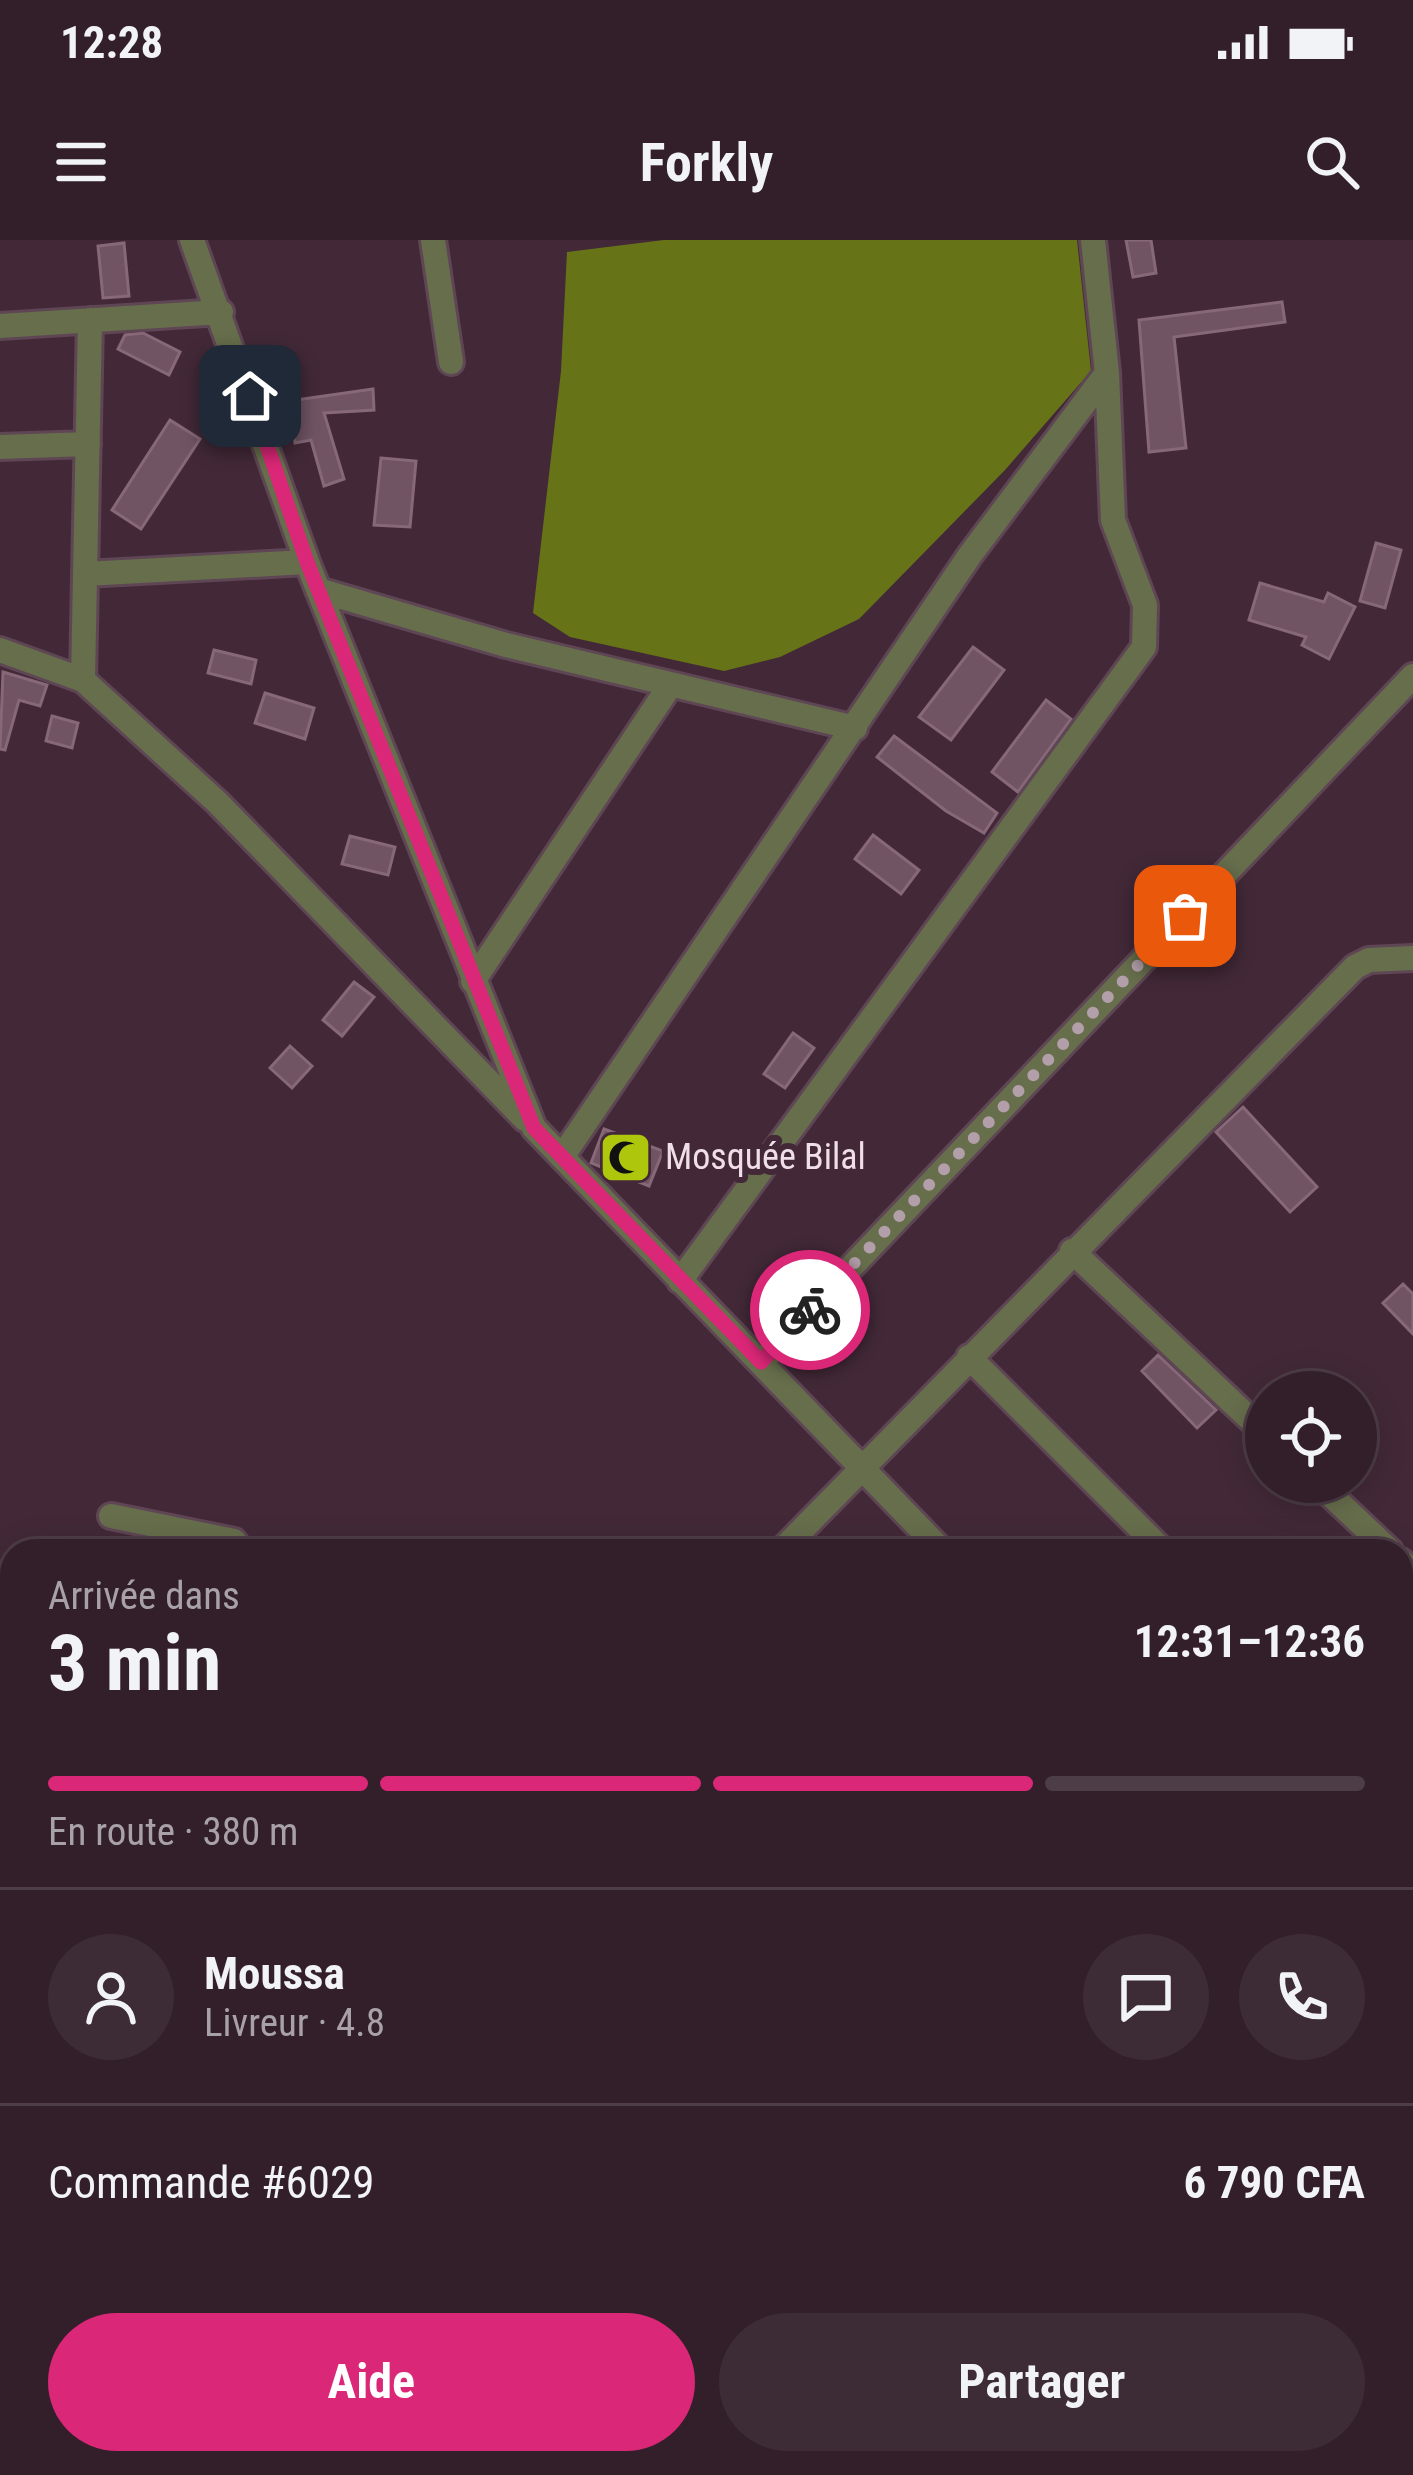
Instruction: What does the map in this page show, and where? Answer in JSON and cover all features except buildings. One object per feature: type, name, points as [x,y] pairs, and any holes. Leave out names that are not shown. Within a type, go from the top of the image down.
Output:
[{"type":"street","points":[[192,240],[307,562],[534,1128]]},
{"type":"street","points":[[433,240],[451,362]]},
{"type":"street","points":[[680,1281],[1144,647],[1145,605],[1113,520],[1108,373],[1093,240]]},
{"type":"street","points":[[0,326],[221,313]]},
{"type":"street","points":[[83,680],[90,320]]},
{"type":"street","points":[[562,1157],[970,555],[1108,373]]},
{"type":"street","points":[[0,447],[88,444]]},
{"type":"street","points":[[85,574],[307,562]]},
{"type":"street","points":[[318,590],[669,687],[854,728]]},
{"type":"street","points":[[0,650],[83,680],[217,802],[930,1539]]},
{"type":"street","points":[[761,1362],[1413,676]]},
{"type":"street","points":[[473,981],[669,687]]},
{"type":"street","points":[[793,1539],[1355,968],[1369,960],[1413,958]]},
{"type":"street","points":[[1072,1251],[1245,1414]]},
{"type":"street","points":[[968,1357],[1150,1539]]},
{"type":"street","points":[[1339,1503],[1377,1539]]},
{"type":"street","points":[[111,1516],[224,1539]]},
{"type":"green space","points":[[664,240],[1077,240],[1091,371],[1005,470],[859,619],[780,657],[724,671],[570,637],[533,613],[561,371],[567,252]]},
{"type":"way so far","points":[[810,1310],[1185,916]]},
{"type":"place","name":"Mosquée Bilal","points":[[626,1157]]},
{"type":"route","points":[[250,396],[307,562],[534,1128],[761,1362],[810,1310]]}]
